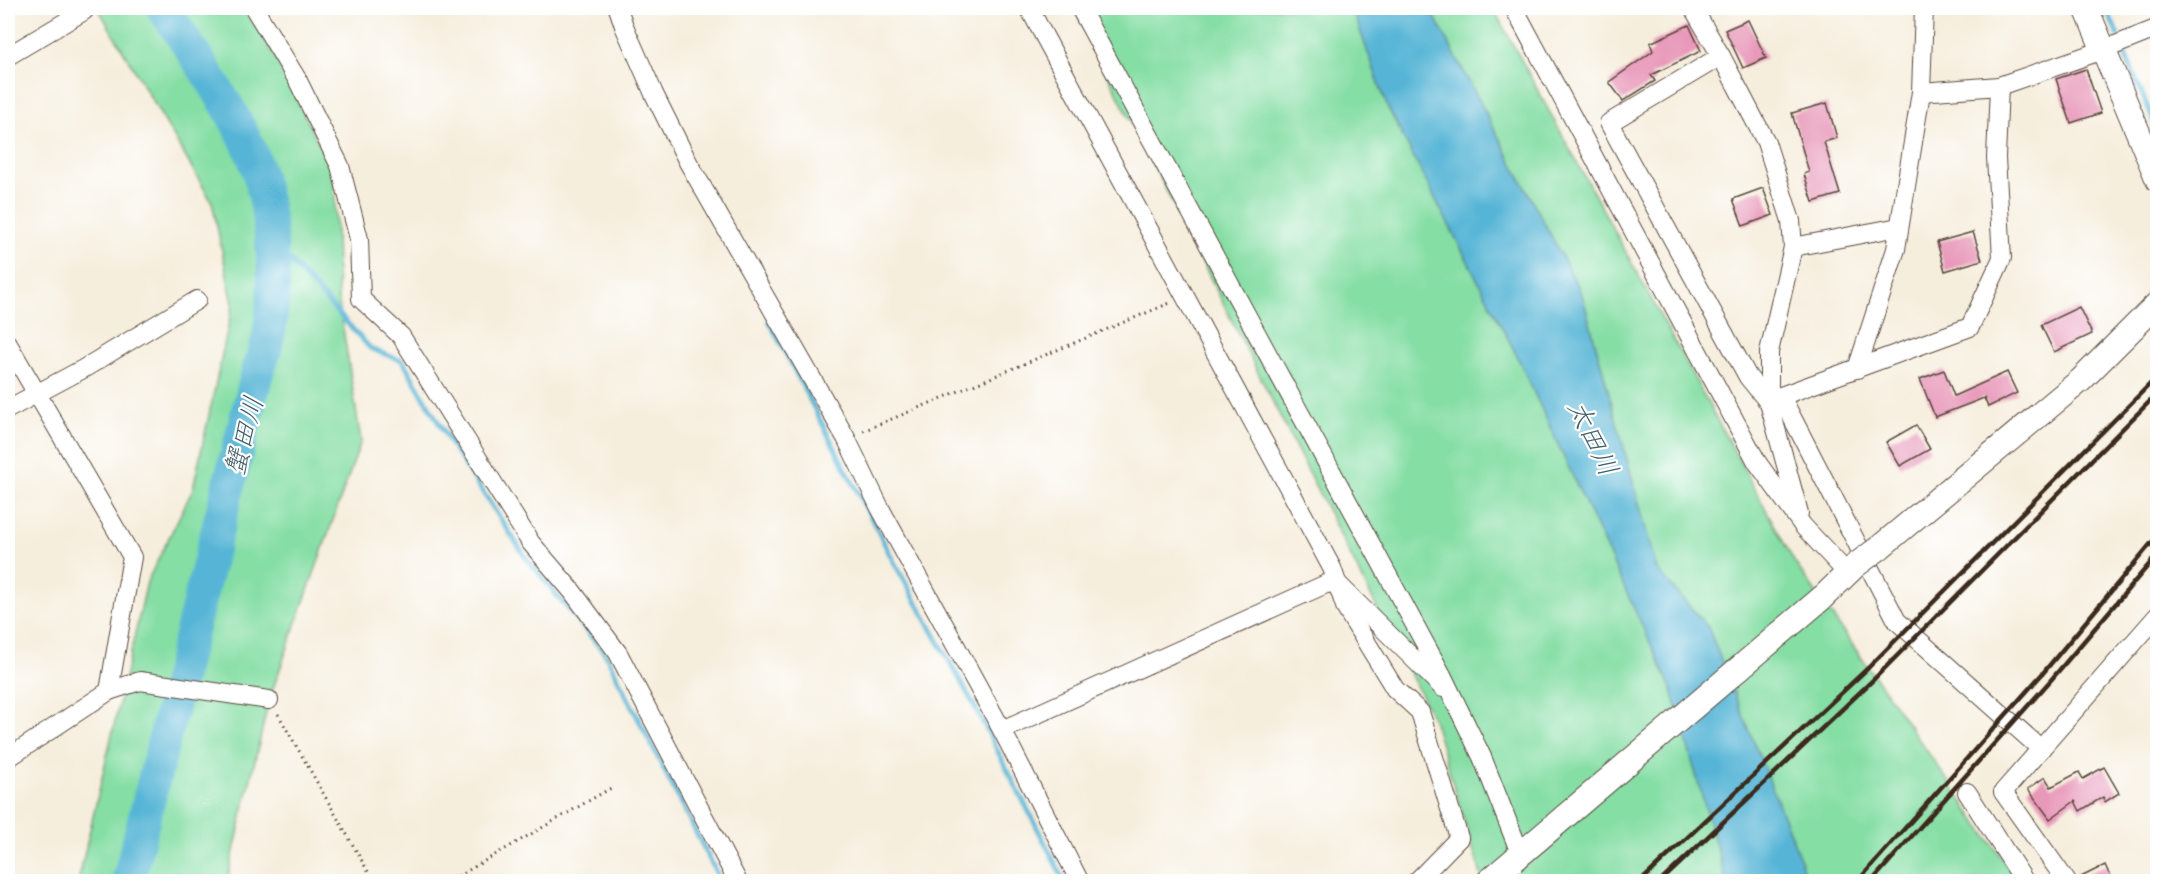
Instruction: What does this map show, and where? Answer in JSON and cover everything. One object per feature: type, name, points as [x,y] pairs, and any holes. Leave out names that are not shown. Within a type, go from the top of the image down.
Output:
[{"type":"street","points":[[254,8],[297,79],[340,166],[359,239],[362,300],[401,336],[531,543],[572,591],[618,653],[738,882]]},
{"type":"street","points":[[618,8],[654,94],[688,162],[846,438],[918,580],[1002,730],[1080,882]]},
{"type":"street","points":[[1029,8],[1332,567],[1346,609],[1395,689],[1420,712],[1459,838],[1421,880]]},
{"type":"street","points":[[1080,8],[1452,695],[1523,851]]},
{"type":"street","points":[[1514,8],[1757,462],[1803,526],[1852,570]]},
{"type":"street","points":[[1693,8],[1766,142],[1791,220],[1793,248],[1768,352],[1775,400],[1803,526]]},
{"type":"street","points":[[1857,369],[1896,249],[1922,92],[1924,8]]},
{"type":"street","points":[[2086,8],[2157,180]]},
{"type":"street","points":[[8,56],[84,11]]},
{"type":"street","points":[[1922,92],[1999,86],[2103,50],[2157,28]]},
{"type":"street","points":[[1721,56],[1609,123],[1748,377],[1775,400],[1897,621],[2041,749]]},
{"type":"street","points":[[1775,400],[1970,327],[2002,258],[1996,158],[1999,86]]},
{"type":"street","points":[[1793,248],[1899,227]]},
{"type":"street","points":[[8,409],[83,369],[197,300]]},
{"type":"street","points":[[1488,882],[1852,570],[2081,380],[2152,312]]},
{"type":"street","points":[[8,344],[132,557],[109,691]]},
{"type":"street","points":[[1002,730],[1326,584],[1337,583],[1348,591],[1427,673],[1452,695]]},
{"type":"street","points":[[2067,882],[2003,792],[2157,615]]},
{"type":"street","points":[[8,758],[109,691],[140,681],[269,700]]},
{"type":"street","points":[[1967,792],[2025,882]]},
{"type":"path","points":[[846,438],[1185,297]]},
{"type":"path","points":[[269,700],[374,882]]},
{"type":"path","points":[[448,882],[611,788]]},
{"type":"green space","points":[[98,8],[245,8],[273,53],[334,174],[338,297],[361,441],[269,700],[227,881],[78,882],[147,582],[193,489],[233,304],[212,202]]},
{"type":"green space","points":[[1074,8],[1493,8],[1795,563],[2018,881],[1483,881],[1433,719]]},
{"type":"water","name":"太田川","points":[[1352,8],[1430,8],[1582,294],[1657,570],[1708,627],[1800,858],[1806,881],[1726,881],[1672,690],[1516,354],[1387,106]]},
{"type":"building","points":[[1748,20],[1766,58],[1743,68],[1725,30]]},
{"type":"building","points":[[1689,25],[1701,51],[1651,75],[1655,81],[1623,101],[1609,82],[1653,51],[1650,43]]},
{"type":"building","points":[[2086,69],[2101,113],[2071,123],[2056,79]]},
{"type":"building","points":[[1827,103],[1837,138],[1824,142],[1840,194],[1813,202],[1804,174],[1809,172],[1792,113]]},
{"type":"building","points":[[1763,188],[1773,215],[1743,226],[1733,199]]},
{"type":"building","points":[[1973,232],[1982,260],[1945,271],[1937,242]]},
{"type":"building","points":[[2079,307],[2092,334],[2054,352],[2041,325]]},
{"type":"building","points":[[1944,370],[1954,396],[2007,372],[2017,393],[1988,407],[1984,398],[1935,417],[1920,379]]},
{"type":"building","points":[[1916,425],[1930,449],[1900,466],[1886,442]]},
{"type":"building","points":[[2104,767],[2119,793],[2105,802],[2103,797],[2080,811],[2075,801],[2050,819],[2028,789],[2045,777],[2051,787],[2079,772],[2083,779]]},
{"type":"building","points":[[2105,865],[2113,882],[2078,882],[2077,879]]},
{"type":"waterway","name":"蟹田川","points":[[128,882],[258,370],[266,347],[273,290],[270,227],[258,170],[249,147],[220,93],[163,8]]},
{"type":"waterway","points":[[2106,8],[2118,35]]},
{"type":"waterway","points":[[2124,52],[2158,131]]},
{"type":"waterway","points":[[270,239],[371,349],[403,361],[451,444],[527,559],[606,655],[721,882]]},
{"type":"waterway","points":[[769,321],[894,562],[974,705],[1065,882]]},
{"type":"railway","points":[[1640,882],[1868,668],[2158,376]]},
{"type":"railway","points":[[1660,882],[1874,679],[2158,393]]},
{"type":"railway","points":[[1857,882],[2043,673],[2158,535]]},
{"type":"railway","points":[[1871,882],[2050,681],[2158,554]]}]
